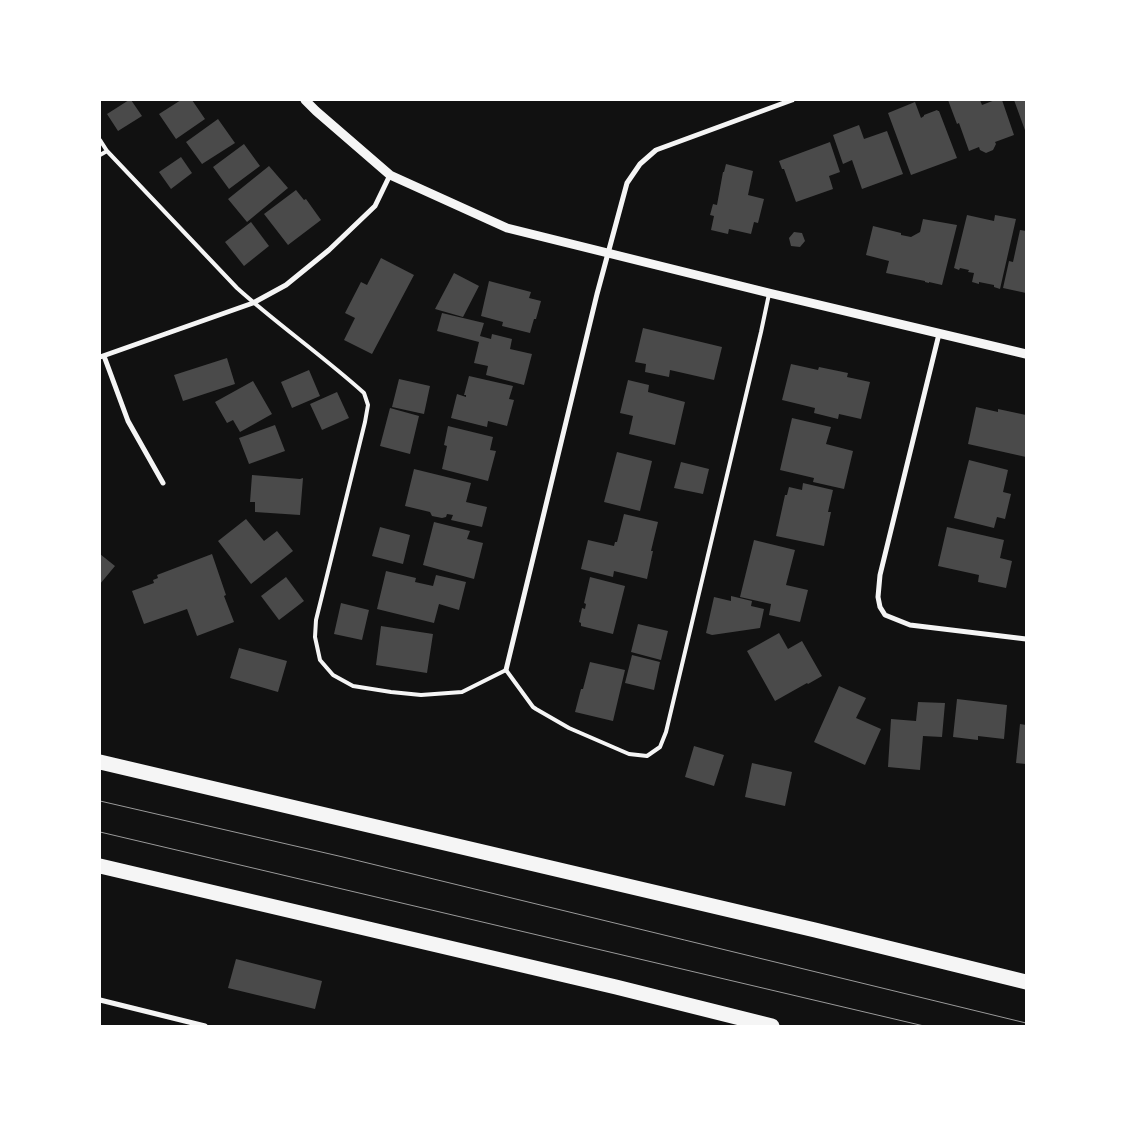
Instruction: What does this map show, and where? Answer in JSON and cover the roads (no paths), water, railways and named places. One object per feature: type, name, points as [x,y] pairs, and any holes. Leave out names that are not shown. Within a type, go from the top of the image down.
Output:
[{"type":"highway","points":[[100,762],[1026,982]]},
{"type":"highway","points":[[100,866],[772,1026]]},
{"type":"street","points":[[305,100],[390,176],[506,228],[1026,354]]},
{"type":"street","points":[[506,670],[607,252],[627,183],[640,164],[656,150],[792,100]]},
{"type":"street","points":[[163,483],[128,421],[102,356],[253,302],[286,285],[329,250],[375,206],[390,176]]},
{"type":"street","points":[[940,334],[880,575],[878,596],[880,607],[885,615],[910,625],[1026,639]]},
{"type":"street","points":[[100,1000],[205,1026]]},
{"type":"lane","points":[[100,140],[107,151],[237,288],[364,393],[368,405],[366,422],[316,620],[315,637],[320,660],[333,675],[353,686],[421,695],[462,692],[506,670],[533,707],[569,728],[629,754],[647,756],[660,746],[666,732],[769,293]]},
{"type":"lane","points":[[100,154],[107,151]]},
{"type":"tram line","points":[[100,801],[343,857],[1026,1023]]},
{"type":"tram line","points":[[100,832],[924,1026]]}]
